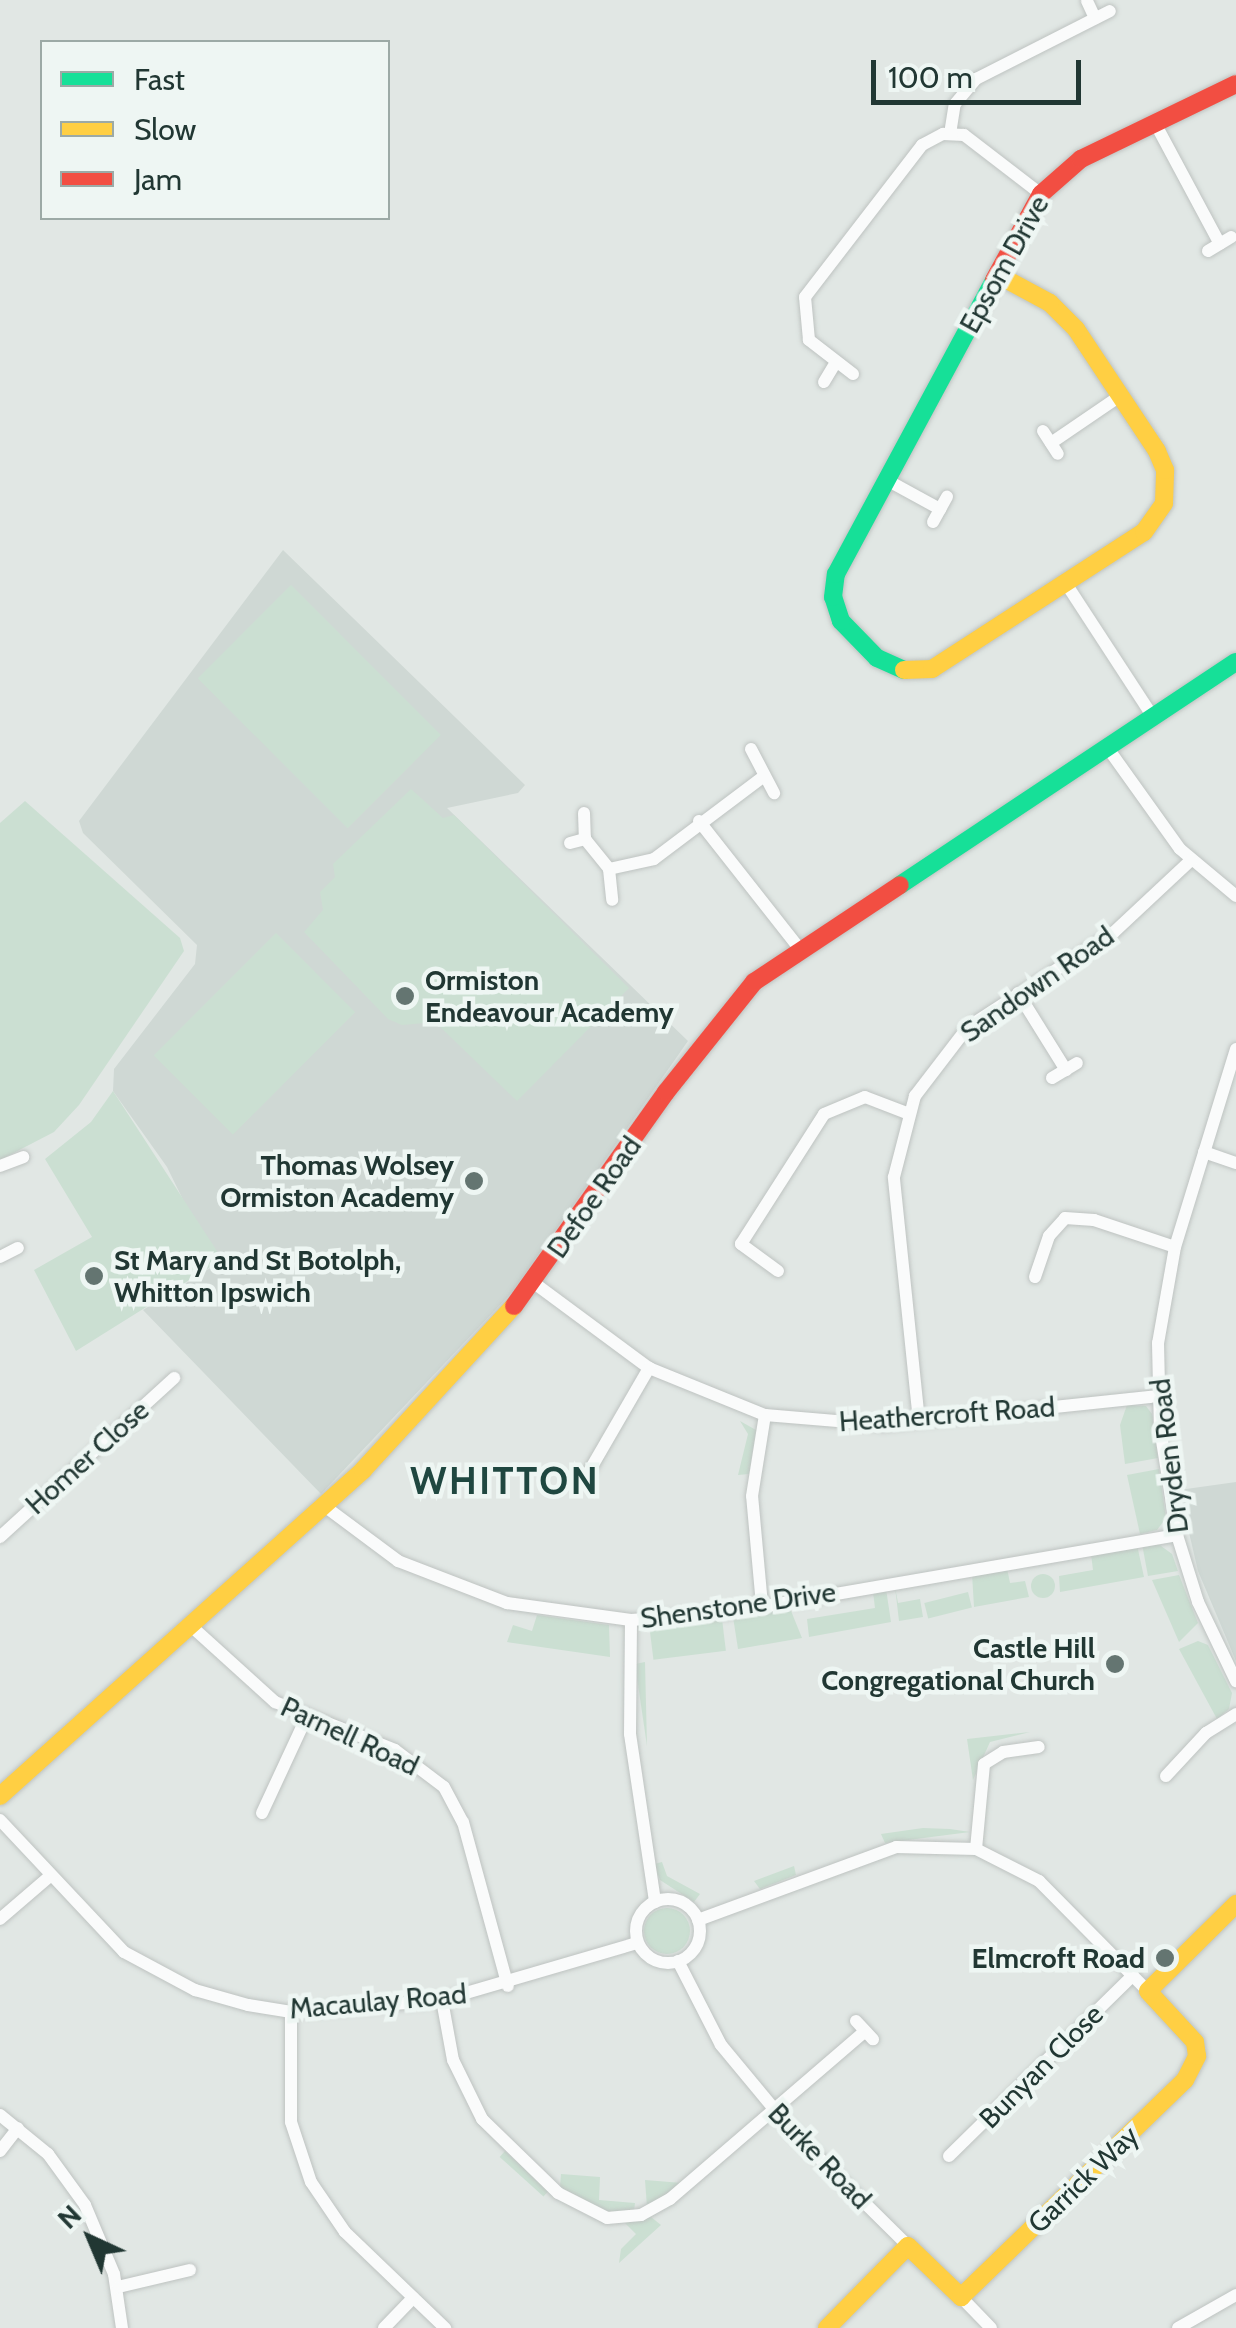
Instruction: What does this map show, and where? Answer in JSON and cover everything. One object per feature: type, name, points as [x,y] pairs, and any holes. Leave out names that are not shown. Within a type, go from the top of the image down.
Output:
[{"type":"street","points":[[1087,2],[1095,18]]},
{"type":"street","points":[[950,134],[955,104],[976,79],[1110,10]]},
{"type":"street","name":"Epsom Drive","points":[[998,274],[1059,310],[1166,470],[1164,504],[1144,532],[932,668],[887,665],[841,621],[833,598],[836,574],[1041,194],[1082,159],[1236,84]]},
{"type":"street","points":[[1155,124],[1219,244]]},
{"type":"street","points":[[853,374],[834,364],[804,329],[808,290],[922,145],[950,134],[972,139],[1041,194]]},
{"type":"street","points":[[824,382],[834,364]]},
{"type":"street","points":[[1051,443],[1120,396]]},
{"type":"street","points":[[886,479],[940,509]]},
{"type":"street","points":[[1064,582],[1153,717]]},
{"type":"street","name":"Defoe Road","points":[[0,1796],[323,1506],[443,1388],[534,1283],[724,1015],[799,948],[1236,662]]},
{"type":"street","points":[[1108,747],[1190,860],[1236,896]]},
{"type":"street","points":[[751,749],[774,793]]},
{"type":"street","points":[[608,869],[654,858],[764,776]]},
{"type":"street","points":[[584,813],[586,839],[608,869],[612,900]]},
{"type":"street","points":[[700,821],[799,948]]},
{"type":"street","points":[[570,843],[586,839]]},
{"type":"street","name":"Sandown Road","points":[[919,1421],[894,1194],[907,1113],[957,1037],[1113,933],[1190,860]]},
{"type":"street","points":[[1018,994],[1072,1066],[1052,1078]]},
{"type":"street","name":"Dryden Road","points":[[1236,1049],[1175,1248],[1160,1316],[1158,1396],[1176,1535],[1198,1602],[1236,1681]]},
{"type":"street","points":[[778,1271],[742,1244],[824,1114],[865,1097],[907,1113]]},
{"type":"street","points":[[1204,1152],[1236,1163]]},
{"type":"street","points":[[0,1166],[23,1156]]},
{"type":"street","points":[[1035,1277],[1049,1236],[1065,1218],[1094,1220],[1175,1248]]},
{"type":"street","points":[[0,1257],[18,1248]]},
{"type":"street","name":"Heathercroft Road","points":[[534,1283],[650,1368],[765,1415],[862,1426],[1158,1396]]},
{"type":"street","points":[[588,1475],[650,1368]]},
{"type":"street","name":"Homer Close","points":[[0,1537],[174,1378]]},
{"type":"street","points":[[762,1605],[752,1496],[765,1415]]},
{"type":"street","name":"Shenstone Drive","points":[[323,1506],[398,1562],[507,1603],[630,1620],[762,1605],[1176,1535]]},
{"type":"street","points":[[630,1620],[635,1790],[655,1902]]},
{"type":"street","name":"Parnell Road","points":[[190,1625],[247,1682],[306,1718],[395,1750],[444,1787],[463,1822],[508,1986]]},
{"type":"street","points":[[1166,1776],[1206,1732],[1236,1714]]},
{"type":"street","points":[[262,1813],[306,1718]]},
{"type":"street","points":[[976,1849],[984,1764],[995,1754],[1038,1747]]},
{"type":"street","name":"Macaulay Road","points":[[0,1820],[124,1952],[157,1972],[220,1999],[291,2012],[442,2000],[508,1986],[638,1943]]},
{"type":"street","points":[[698,1920],[896,1846],[976,1849],[1039,1881],[1148,1991],[1233,1913]]},
{"type":"street","points":[[0,1919],[50,1876]]},
{"type":"street","points":[[655,1902],[680,1902],[698,1920],[697,1945],[678,1962],[650,1958],[638,1943],[636,1924],[655,1902]]},
{"type":"street","name":"Burke Road","points":[[678,1962],[721,2045],[774,2110],[991,2328]]},
{"type":"street","name":"Bunyan Close","points":[[949,2156],[1133,1975]]},
{"type":"street","name":"Garrick Way","points":[[961,2298],[1185,2080],[1197,2056],[1189,2032],[1148,1991]]},
{"type":"street","points":[[442,2000],[457,2072],[482,2119],[550,2186],[588,2212],[616,2218],[650,2211],[865,2030]]},
{"type":"street","points":[[291,2012],[291,2122],[302,2163],[334,2220],[445,2328]]},
{"type":"street","points":[[0,2116],[18,2128],[79,2193],[118,2287],[122,2328]]},
{"type":"street","points":[[0,2151],[18,2128]]},
{"type":"street","points":[[827,2328],[908,2246]]},
{"type":"street","points":[[118,2287],[190,2270]]},
{"type":"street","points":[[1178,2328],[1236,2295]]},
{"type":"street","points":[[384,2328],[413,2298]]},
{"type":"shaded area","name":"Ormiston Endeavour Academy","points":[[283,550],[525,785],[518,793],[447,808],[688,1041],[513,1291],[321,1494],[143,1310],[215,1265],[167,1167],[113,1091],[114,1069],[195,964],[197,945],[83,833],[79,821]]},
{"type":"shaded area","points":[[1236,1482],[1236,1661],[1198,1571],[1179,1490]]},
{"type":"green space","points":[[291,585],[441,735],[348,828],[198,678]]},
{"type":"green space","points":[[411,789],[443,818],[454,815],[629,988],[517,1101],[435,1022],[402,1025],[388,1019],[304,932],[323,910],[320,892],[335,877],[333,864]]},
{"type":"green space","points":[[25,801],[180,938],[184,951],[79,1105],[54,1132],[0,1160],[0,823]]},
{"type":"green space","points":[[276,933],[355,1012],[233,1135],[154,1055]]},
{"type":"green space","points":[[113,1091],[217,1251],[215,1264],[76,1351],[34,1270],[92,1237],[45,1159],[91,1122]]},
{"type":"green space","points":[[1127,1405],[1146,1406],[1152,1414],[1158,1458],[1125,1464],[1120,1425]]},
{"type":"green space","points":[[740,1421],[756,1430],[749,1474],[738,1475],[748,1434]]},
{"type":"green space","points":[[1159,1469],[1166,1518],[1157,1530],[1140,1534],[1127,1475]]},
{"type":"green space","points":[[1157,1543],[1172,1554],[1178,1571],[1148,1576],[1142,1544]]},
{"type":"green space","points":[[1137,1545],[1144,1577],[1060,1592],[1059,1576],[1093,1570],[1091,1554]]},
{"type":"green space","points":[[1007,1568],[1010,1583],[1025,1581],[1029,1597],[974,1607],[972,1574]]},
{"type":"green space","points":[[1043,1574],[1055,1586],[1043,1598],[1031,1586]]},
{"type":"green space","points":[[1179,1575],[1198,1623],[1179,1642],[1152,1580]]},
{"type":"green space","points":[[895,1587],[898,1603],[920,1599],[923,1617],[899,1621]]},
{"type":"green space","points":[[886,1589],[891,1622],[809,1637],[807,1619],[875,1608],[873,1592]]},
{"type":"green space","points":[[968,1592],[972,1608],[928,1618],[924,1603]]},
{"type":"green space","points":[[789,1606],[802,1638],[738,1649],[733,1617]]},
{"type":"green space","points":[[537,1615],[609,1625],[610,1657],[507,1642],[513,1625],[532,1631]]},
{"type":"green space","points":[[722,1619],[726,1651],[653,1660],[650,1628]]},
{"type":"green space","points":[[1198,1641],[1208,1645],[1232,1693],[1229,1709],[1217,1719],[1179,1649]]},
{"type":"green space","points":[[645,1662],[647,1746],[635,1664]]},
{"type":"green space","points":[[1030,1732],[990,1742],[973,1780],[967,1739]]},
{"type":"green space","points":[[923,1828],[970,1832],[885,1843],[881,1834]]},
{"type":"green space","points":[[662,1862],[667,1876],[700,1894],[694,1902],[660,1880],[654,1864]]},
{"type":"green space","points":[[794,1866],[796,1875],[760,1889],[754,1881]]},
{"type":"green space","points":[[667,1908],[683,1915],[690,1931],[683,1947],[667,1954],[651,1947],[644,1931],[651,1915]]},
{"type":"green space","points":[[505,2151],[549,2190],[543,2196],[500,2157]]},
{"type":"green space","points":[[561,2174],[600,2177],[599,2200],[635,2203],[634,2211],[609,2213],[560,2187]]},
{"type":"green space","points":[[645,2180],[682,2183],[647,2207]]},
{"type":"green space","points":[[651,2217],[661,2225],[619,2263],[621,2249],[636,2234],[625,2223]]},
{"type":"traffic: fast","points":[[904,670],[877,658],[841,621],[833,597],[836,574],[994,280]]},
{"type":"traffic: fast","points":[[900,885],[1236,662]]},
{"type":"traffic: slow","points":[[904,670],[932,669],[1144,532],[1164,503],[1165,470],[1157,451],[1076,329],[1050,303],[998,275]]},
{"type":"traffic: slow","points":[[0,1796],[363,1470],[514,1306]]},
{"type":"traffic: slow","points":[[827,2328],[908,2246],[961,2297],[1185,2080],[1197,2056],[1195,2042],[1148,1991],[1236,1904]]},
{"type":"traffic: jam","points":[[994,280],[1041,194],[1081,159],[1236,84]]},
{"type":"traffic: jam","points":[[514,1306],[666,1092],[754,982],[900,885]]},
{"type":"place","name":"Ormiston Endeavour Academy","points":[[405,996]]},
{"type":"place","name":"Thomas Wolsey Ormiston Academy","points":[[474,1181]]},
{"type":"place","name":"St Mary and St Botolph, Whitton Ipswich","points":[[94,1276]]},
{"type":"place","name":"Castle Hill Congregational Church","points":[[1115,1664]]},
{"type":"place","name":"Elmcroft Road","points":[[1165,1958]]},
{"type":"district","name":"WHITTON","points":[[505,1481]]}]
